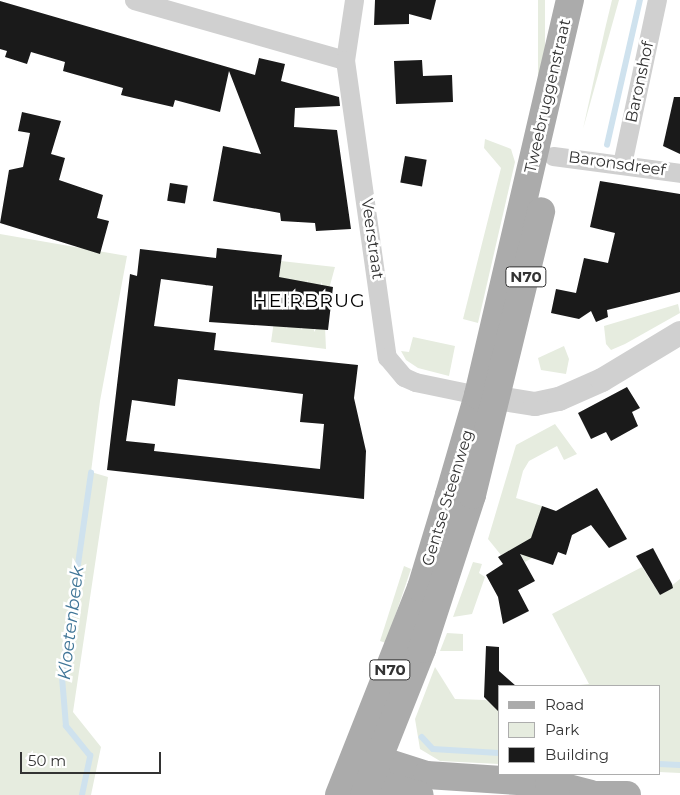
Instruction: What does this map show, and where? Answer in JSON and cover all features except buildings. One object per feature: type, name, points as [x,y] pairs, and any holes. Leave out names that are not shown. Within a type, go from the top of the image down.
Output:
[{"type":"main road","name":"Tweebruggenstraat","points":[[526,191],[570,0]]},
{"type":"main road","name":"Tweebruggenstraat","points":[[553,156],[587,0]]},
{"type":"main road","name":"Gentse Steenweg","points":[[359,777],[421,588],[488,397],[553,156]]},
{"type":"main road","name":"Gentse Steenweg","points":[[359,777],[454,551],[475,483],[488,397],[526,191]]},
{"type":"main road","points":[[359,777],[428,775],[549,783],[600,795],[628,795]]},
{"type":"main road","points":[[359,777],[420,795]]},
{"type":"street","points":[[134,0],[345,60]]},
{"type":"street","name":"Veerstraat","points":[[354,0],[345,60],[387,357],[404,377],[488,397]]},
{"type":"street","name":"Baronshof","points":[[622,164],[657,0]]},
{"type":"street","name":"Baronsdreef","points":[[553,156],[680,173]]},
{"type":"street","points":[[488,397],[534,404],[559,399],[602,380],[680,332]]},
{"type":"green space","points":[[538,0],[545,0],[545,142],[538,142]]},
{"type":"green space","points":[[612,0],[619,0],[583,129],[605,29]]},
{"type":"green space","points":[[485,139],[511,149],[515,162],[478,323],[463,319],[501,168],[484,148]]},
{"type":"green space","points":[[0,234],[127,256],[100,401],[91,472],[108,477],[73,712],[101,747],[91,795],[0,795]]},
{"type":"green space","points":[[281,261],[335,267],[329,289],[322,288],[322,282],[319,288],[307,286],[308,280],[304,286],[292,285],[290,278],[289,285],[278,283]]},
{"type":"green space","points":[[678,304],[680,313],[625,344],[611,350],[606,344],[604,326]]},
{"type":"green space","points":[[274,321],[285,323],[287,329],[288,323],[299,324],[302,330],[303,325],[314,325],[314,332],[318,326],[325,327],[326,349],[271,342]]},
{"type":"green space","points":[[413,337],[455,346],[449,376],[418,368],[406,360],[401,351],[409,352]]},
{"type":"green space","points":[[564,346],[569,359],[566,374],[541,370],[538,358]]},
{"type":"green space","points":[[555,424],[577,454],[564,460],[557,446],[529,461],[523,471],[516,498],[542,506],[532,558],[525,562],[516,547],[501,555],[488,539],[516,445]]},
{"type":"green space","points":[[473,562],[482,564],[479,573],[485,577],[472,614],[453,617]]},
{"type":"green space","points":[[404,566],[411,569],[386,643],[380,641]]},
{"type":"green space","points":[[642,567],[660,595],[680,579],[680,773],[660,772],[660,685],[580,685],[589,684],[552,614]]},
{"type":"green space","points":[[447,633],[463,634],[463,651],[440,651]]},
{"type":"green space","points":[[435,667],[455,699],[486,700],[498,709],[498,764],[440,761],[420,749],[415,719]]},
{"type":"waterway","points":[[607,145],[640,0]]},
{"type":"waterway","name":"Kloetenbeek","points":[[82,795],[90,756],[66,726],[62,677],[91,473]]},
{"type":"waterway","points":[[422,737],[433,749],[498,753]]},
{"type":"waterway","points":[[660,764],[680,765]]},
{"type":"district","name":"HEIRBRUG","points":[[309,301]]}]
